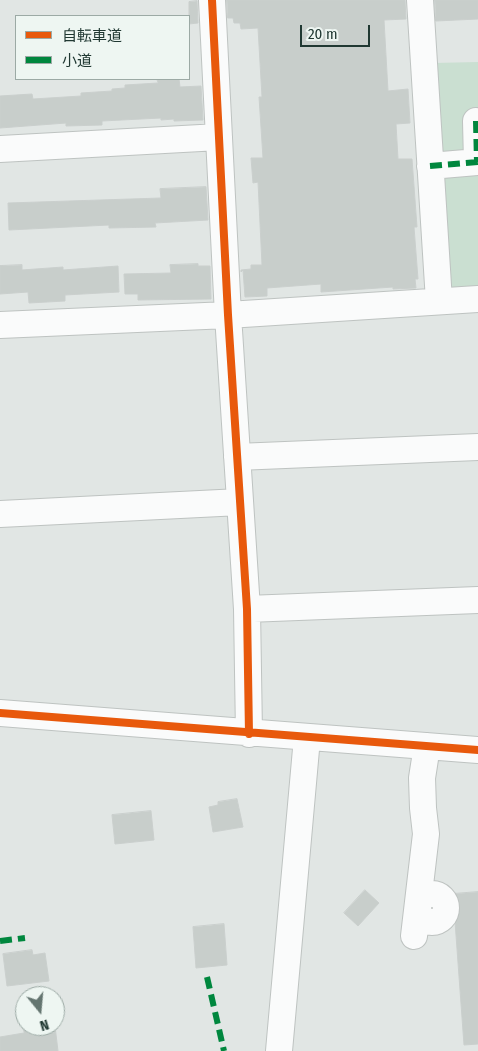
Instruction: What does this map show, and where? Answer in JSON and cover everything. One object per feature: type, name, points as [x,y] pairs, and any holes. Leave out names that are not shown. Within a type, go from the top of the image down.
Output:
[{"type":"street","points":[[212,0],[228,315],[247,608],[249,734]]},
{"type":"street","points":[[420,0],[439,301]]},
{"type":"street","points":[[430,166],[477,162],[476,121]]},
{"type":"street","points":[[0,149],[219,137]]},
{"type":"street","points":[[0,326],[228,315],[478,299]]},
{"type":"street","points":[[237,457],[478,447]]},
{"type":"street","points":[[0,514],[240,502]]},
{"type":"street","points":[[247,608],[478,600]]},
{"type":"street","points":[[0,713],[249,734],[478,750]]},
{"type":"street","points":[[279,1051],[307,738]]},
{"type":"street","points":[[420,910],[426,834],[422,778],[427,746]]},
{"type":"green space","points":[[478,62],[478,289],[453,290],[446,282],[433,63]]},
{"type":"building","points":[[227,0],[405,0],[406,19],[384,20],[388,91],[408,89],[410,123],[396,124],[398,159],[412,159],[417,227],[414,227],[418,279],[415,279],[416,288],[393,289],[393,287],[321,292],[321,284],[267,288],[267,296],[245,297],[243,270],[241,272],[241,270],[251,269],[251,265],[262,265],[258,182],[253,183],[251,158],[263,158],[259,97],[262,97],[258,28],[241,29],[240,23],[234,23],[233,18],[228,18]]},
{"type":"building","points":[[435,0],[478,0],[478,19],[436,21]]},
{"type":"building","points":[[197,1],[198,23],[190,24],[189,2]]},
{"type":"building","points":[[157,80],[179,80],[180,87],[201,86],[203,120],[174,121],[174,119],[161,120],[161,118],[102,121],[102,125],[66,126],[66,123],[0,128],[0,96],[32,94],[33,99],[81,96],[81,93],[112,91],[112,89],[125,88],[125,85],[158,83]]},
{"type":"building","points":[[206,187],[208,220],[155,223],[156,227],[109,228],[109,225],[9,230],[8,203],[161,198],[160,189]]},
{"type":"building","points":[[198,264],[198,266],[210,266],[211,299],[138,300],[138,294],[125,294],[124,274],[171,273],[170,265]]},
{"type":"building","points":[[22,265],[22,270],[63,267],[63,270],[118,266],[119,292],[65,295],[65,301],[29,303],[28,292],[0,294],[0,266]]},
{"type":"building","points":[[237,799],[243,827],[213,832],[209,807],[218,805],[218,802]]},
{"type":"building","points":[[151,811],[154,840],[115,844],[112,815]]},
{"type":"building","points":[[365,890],[379,903],[358,926],[344,913]]},
{"type":"building","points":[[478,892],[478,1044],[464,1045],[453,894]]},
{"type":"building","points":[[224,924],[227,965],[196,968],[193,927]]},
{"type":"building","points":[[32,950],[33,955],[45,953],[49,981],[7,986],[3,954]]},
{"type":"building","points":[[15,1034],[56,1036],[58,1051],[0,1051],[0,1037]]},
{"type":"marked path","points":[[476,121],[477,162]]},
{"type":"marked path","points":[[430,166],[478,162]]},
{"type":"marked path","points":[[0,941],[25,938]]},
{"type":"marked path","points":[[207,977],[224,1051]]},
{"type":"cycle path","points":[[212,0],[228,315],[247,609],[249,734]]},
{"type":"cycle path","points":[[0,713],[478,750]]}]
